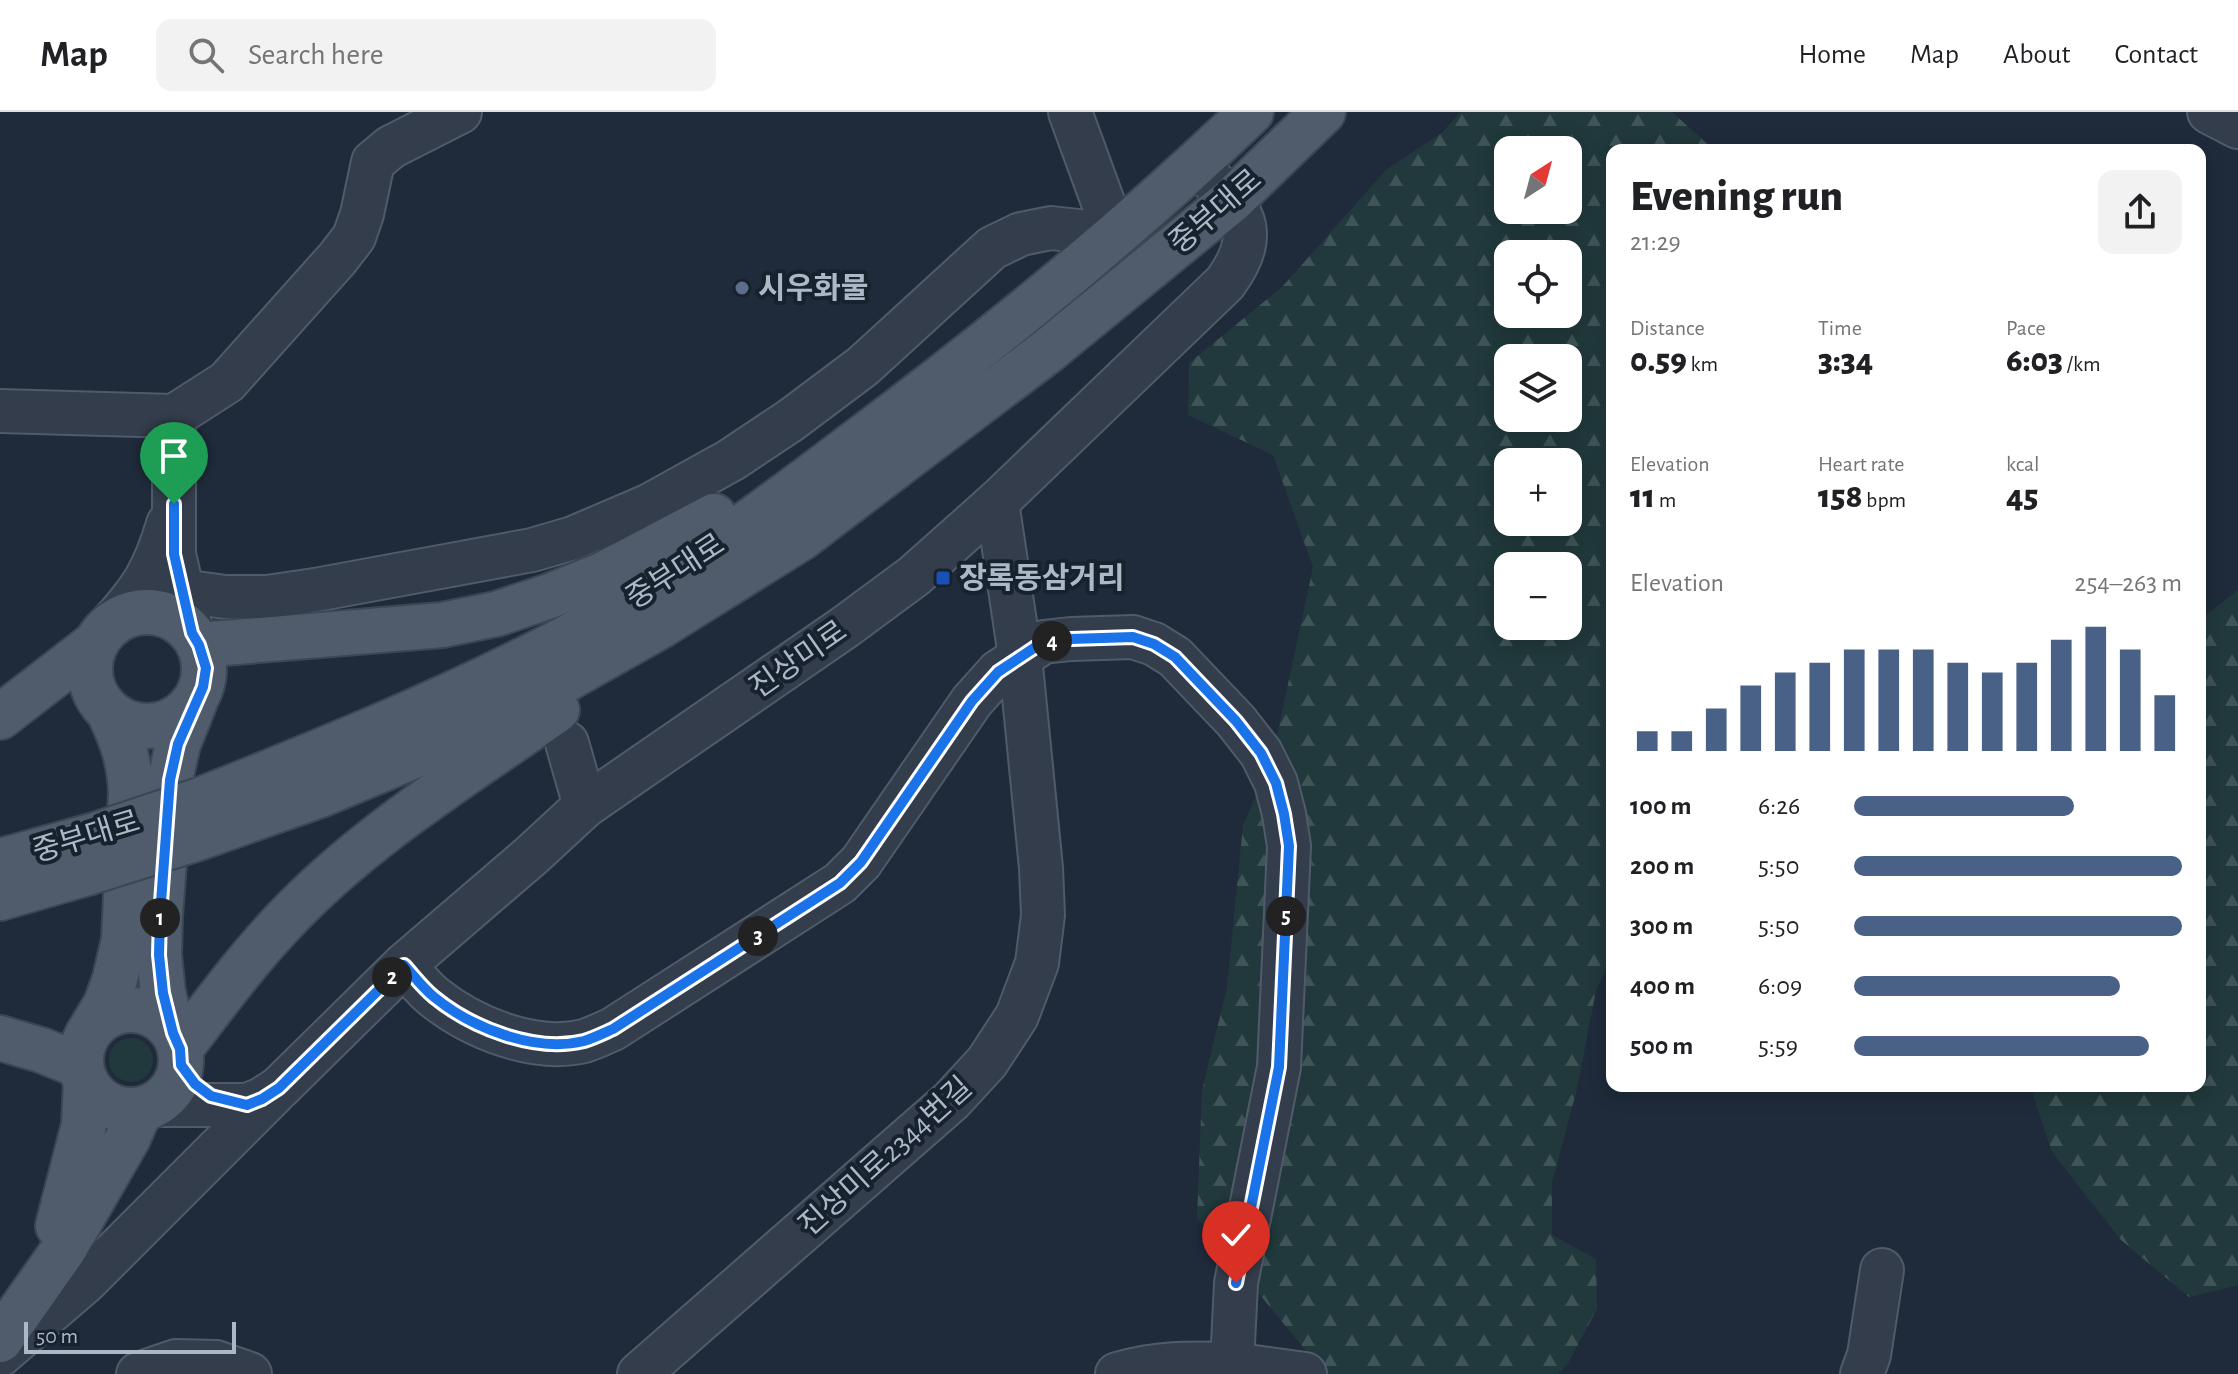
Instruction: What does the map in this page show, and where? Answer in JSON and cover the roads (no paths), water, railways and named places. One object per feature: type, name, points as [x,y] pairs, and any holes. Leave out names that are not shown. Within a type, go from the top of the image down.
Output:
[{"type":"main road","name":"중부대로","points":[[199,819],[350,741],[563,640],[647,591],[737,532],[1002,332],[1196,165],[1251,112]]},
{"type":"main road","name":"중부대로","points":[[199,819],[320,795],[387,767],[531,699],[662,625],[801,538],[1049,350],[1232,200],[1323,112]]},
{"type":"main road","points":[[196,639],[428,626],[496,614],[604,574],[686,532],[891,417]]},
{"type":"main road","points":[[178,1049],[284,921],[324,882],[399,820],[801,538]]},
{"type":"main road","points":[[0,717],[123,616],[141,611],[161,613],[178,620],[196,639],[206,668],[203,687],[178,744],[170,780],[160,916],[159,955],[163,993],[178,1049],[177,1081],[168,1095],[148,1107],[124,1110],[108,1105],[95,1096],[85,1061],[115,979],[124,940],[131,792],[124,744],[90,679],[90,661],[102,635]]},
{"type":"main road","points":[[109,712],[125,722],[144,726],[163,725],[180,717],[194,704]]},
{"type":"main road","points":[[90,855],[199,819]]},
{"type":"main road","name":"중부대로","points":[[0,861],[90,855]]},
{"type":"main road","name":"중부대로","points":[[0,898],[90,855]]},
{"type":"main road","points":[[32,1295],[51,1248],[74,1171],[84,1125],[85,1061],[99,1021],[114,1013],[130,1010],[147,1013],[162,1021],[178,1049]]},
{"type":"main road","points":[[0,1038],[85,1061]]},
{"type":"main road","points":[[0,1340],[64,1249],[148,1107]]},
{"type":"street","points":[[0,411],[174,416],[227,382],[354,237],[373,162],[391,147],[460,112]]},
{"type":"street","points":[[182,591],[225,597],[267,597],[534,562],[573,538],[648,506],[743,452],[863,366],[992,248],[1021,234],[1051,228],[1115,235],[1070,112]]},
{"type":"street","points":[[2209,112],[2238,127]]},
{"type":"street","name":"진상미로","points":[[0,1355],[86,1281],[263,1096],[404,965],[585,806],[914,576],[997,502],[1225,283],[1238,266],[1245,246],[1246,229],[1232,200],[1196,165]]},
{"type":"street","points":[[174,416],[174,554],[196,639]]},
{"type":"street","name":"진상미로2344번길","points":[[639,1374],[951,1101],[987,1062],[1017,1016],[1037,963],[1043,915],[1020,656],[997,502]]},
{"type":"street","points":[[102,635],[136,597],[148,577],[161,548],[174,504]]},
{"type":"street","points":[[404,965],[434,996],[462,1015],[524,1042],[556,1044],[585,1041],[613,1029],[840,883],[861,862],[972,701],[998,672],[1020,656],[1043,642],[1071,639],[1133,637],[1154,644],[1175,657],[1236,721],[1261,753],[1276,783],[1289,846],[1279,1067],[1236,1283],[1232,1369]]},
{"type":"street","points":[[567,743],[585,806]]},
{"type":"street","points":[[178,1049],[195,1084],[211,1096],[263,1096]]},
{"type":"street","points":[[148,1107],[263,1096]]},
{"type":"street","points":[[1862,1374],[1869,1355],[1882,1270]]},
{"type":"street","points":[[138,1374],[176,1361],[216,1362],[250,1374]]},
{"type":"street","points":[[1117,1374],[1177,1362],[1305,1374]]},
{"type":"place","name":"시우화물","points":[[742,288]]},
{"type":"place","name":"장록동삼거리","points":[[943,578]]}]
